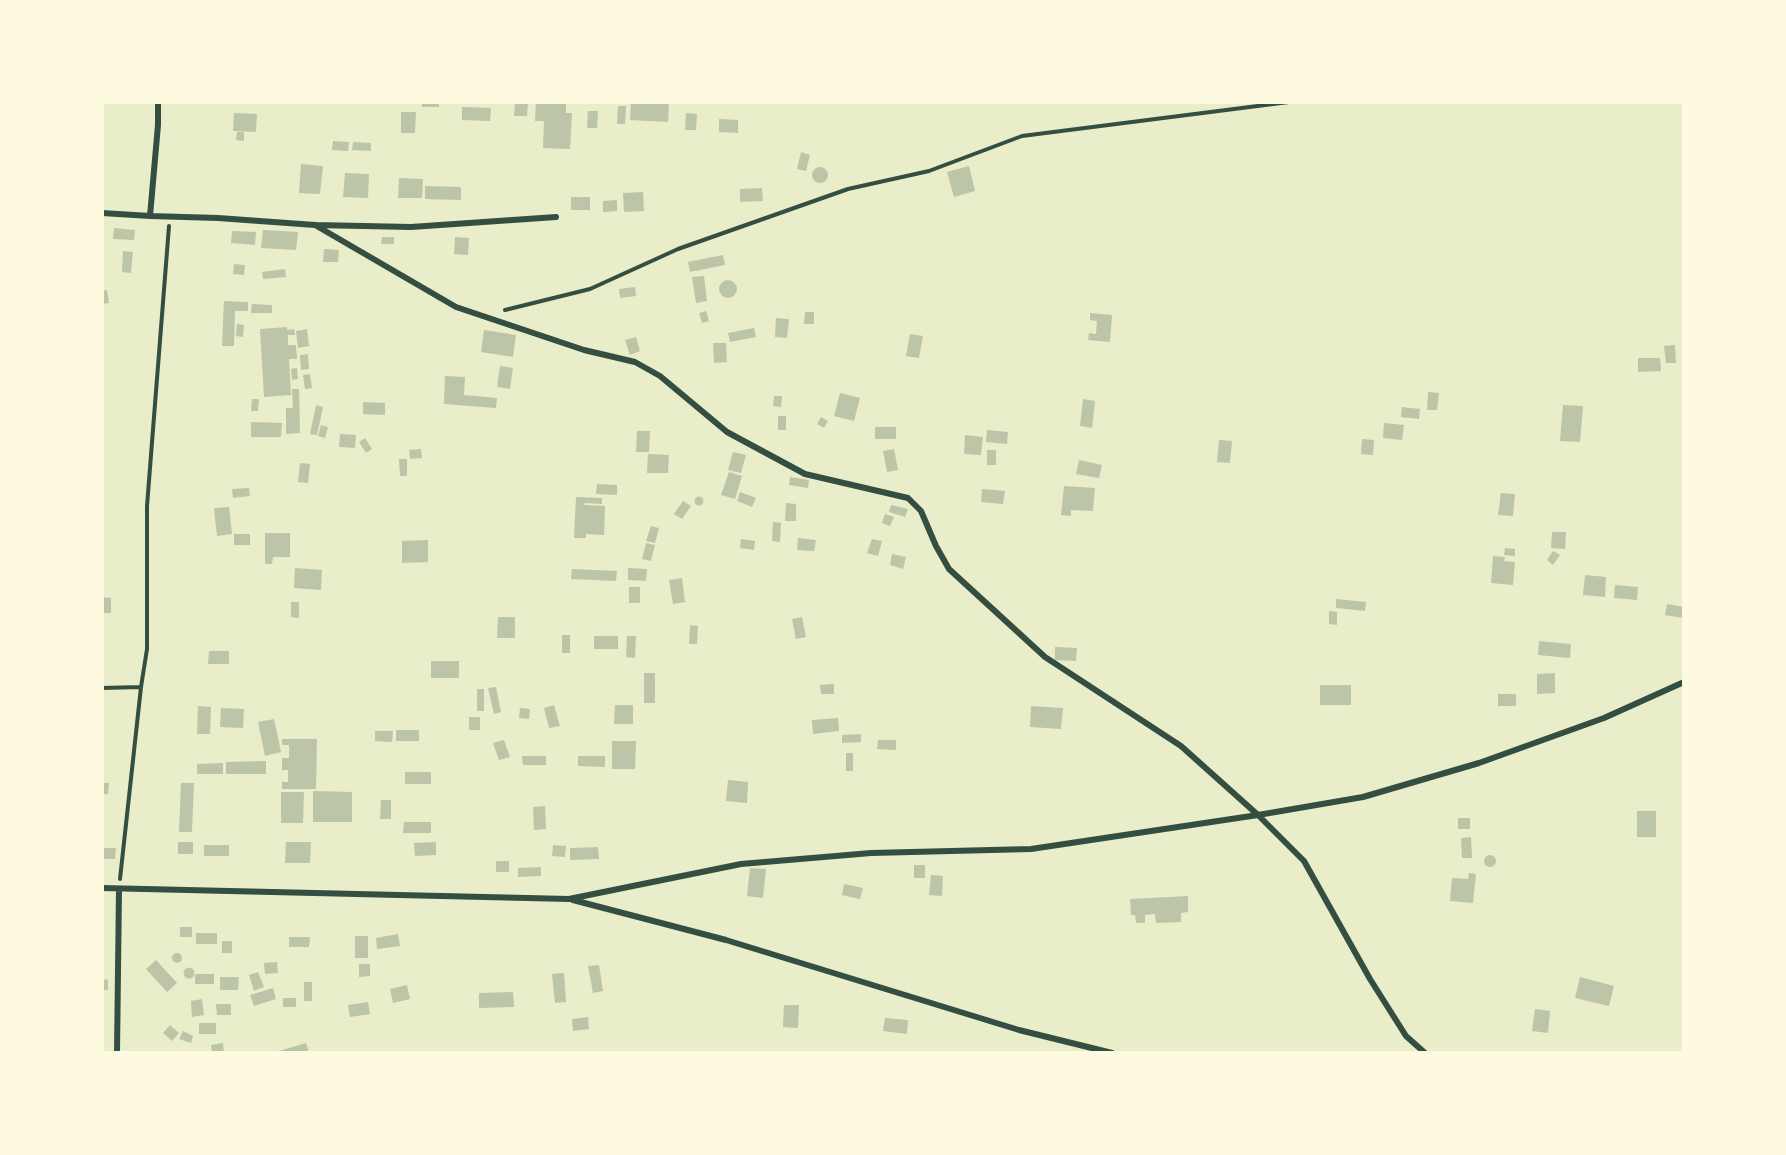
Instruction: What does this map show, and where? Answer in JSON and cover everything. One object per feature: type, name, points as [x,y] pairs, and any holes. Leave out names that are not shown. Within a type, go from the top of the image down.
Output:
[{"type":"street","points":[[150,216],[158,102]]},
{"type":"street","points":[[102,213],[315,225],[411,227],[556,217]]},
{"type":"street","points":[[315,225],[456,307],[584,350],[635,362],[660,376],[727,432],[805,474],[908,498],[921,512],[949,569],[1046,657],[1181,747],[1258,815],[1304,861],[1370,979],[1400,1027],[1406,1036],[1425,1053]]},
{"type":"street","points":[[102,888],[569,899],[741,864],[871,853],[1031,849],[1363,797],[1479,763],[1604,718],[1684,682]]},
{"type":"street","points":[[117,1053],[119,889]]},
{"type":"street","points":[[569,899],[726,940],[1018,1030],[1112,1053]]},
{"type":"path","points":[[481,316],[590,289],[678,249],[848,189],[929,171],[1022,136],[1288,102]]},
{"type":"path","points":[[119,889],[147,649],[147,506],[170,217]]},
{"type":"path","points":[[102,688],[141,687]]},
{"type":"building","points":[[422,102],[439,102],[439,107],[422,107]]},
{"type":"building","points":[[515,102],[528,102],[527,116],[514,116]]},
{"type":"building","points":[[536,102],[566,102],[566,113],[572,113],[570,149],[543,148],[544,121],[535,121]]},
{"type":"building","points":[[631,102],[669,102],[668,122],[630,120]]},
{"type":"building","points":[[618,106],[626,106],[625,124],[617,124]]},
{"type":"building","points":[[462,107],[491,108],[490,121],[462,120]]},
{"type":"building","points":[[588,111],[598,111],[597,128],[587,128]]},
{"type":"building","points":[[401,112],[416,112],[415,133],[401,133]]},
{"type":"building","points":[[234,113],[257,114],[256,132],[233,131]]},
{"type":"building","points":[[686,113],[697,114],[696,130],[685,130]]},
{"type":"building","points":[[719,119],[738,120],[738,133],[719,132]]},
{"type":"building","points":[[237,132],[244,132],[244,141],[236,140]]},
{"type":"building","points":[[333,141],[349,142],[348,151],[332,150]]},
{"type":"building","points":[[353,142],[371,143],[371,151],[352,150]]},
{"type":"building","points":[[801,152],[810,155],[806,171],[797,169]]},
{"type":"building","points":[[301,164],[323,166],[320,194],[299,193]]},
{"type":"building","points":[[969,166],[975,191],[954,197],[947,172]]},
{"type":"building","points":[[820,167],[826,169],[828,175],[826,181],[820,183],[814,181],[812,175],[814,169]]},
{"type":"building","points":[[345,173],[369,174],[368,198],[343,197]]},
{"type":"building","points":[[399,178],[423,179],[422,198],[398,198]]},
{"type":"building","points":[[425,186],[461,187],[461,200],[425,199]]},
{"type":"building","points":[[762,188],[763,201],[740,202],[740,189]]},
{"type":"building","points":[[643,192],[644,211],[624,212],[623,193]]},
{"type":"building","points":[[571,197],[590,197],[590,210],[571,210]]},
{"type":"building","points":[[617,200],[617,211],[603,212],[603,201]]},
{"type":"building","points":[[114,228],[135,230],[134,240],[113,239]]},
{"type":"building","points":[[263,230],[298,232],[296,250],[261,248]]},
{"type":"building","points":[[232,231],[256,232],[255,245],[231,243]]},
{"type":"building","points":[[382,237],[394,237],[394,244],[381,244]]},
{"type":"building","points":[[455,237],[469,238],[468,255],[454,254]]},
{"type":"building","points":[[324,249],[339,250],[338,262],[323,262]]},
{"type":"building","points":[[123,251],[133,252],[131,273],[122,272]]},
{"type":"building","points":[[723,255],[725,265],[690,272],[688,262]]},
{"type":"building","points":[[234,264],[245,265],[244,275],[233,274]]},
{"type":"building","points":[[285,269],[286,277],[263,279],[262,272]]},
{"type":"building","points":[[704,276],[707,301],[696,303],[692,277]]},
{"type":"building","points":[[728,280],[734,283],[737,289],[734,295],[728,298],[722,295],[719,289],[722,283]]},
{"type":"building","points":[[635,287],[636,296],[620,298],[619,289]]},
{"type":"building","points":[[107,290],[109,303],[102,304],[102,291]]},
{"type":"building","points":[[224,301],[248,302],[248,311],[235,311],[234,346],[222,346]]},
{"type":"building","points":[[252,304],[272,305],[272,313],[251,313]]},
{"type":"building","points":[[706,311],[709,321],[702,323],[699,313]]},
{"type":"building","points":[[805,312],[814,312],[814,324],[804,324]]},
{"type":"building","points":[[1090,313],[1112,315],[1110,342],[1088,340],[1089,333],[1096,334],[1097,321],[1090,320]]},
{"type":"building","points":[[776,318],[789,319],[787,338],[775,337]]},
{"type":"building","points":[[237,324],[244,325],[243,337],[236,336]]},
{"type":"building","points":[[287,327],[287,330],[294,329],[295,335],[288,335],[288,345],[296,345],[297,359],[289,359],[291,395],[264,397],[260,329]]},
{"type":"building","points":[[754,328],[756,337],[730,342],[728,333]]},
{"type":"building","points":[[307,329],[309,346],[298,348],[296,331]]},
{"type":"building","points":[[484,330],[516,335],[513,357],[481,352]]},
{"type":"building","points":[[910,334],[923,336],[919,358],[906,356]]},
{"type":"building","points":[[636,337],[640,351],[630,355],[625,340]]},
{"type":"building","points":[[713,343],[726,343],[727,362],[714,363]]},
{"type":"building","points":[[1675,345],[1676,363],[1666,363],[1664,346]]},
{"type":"building","points":[[308,354],[309,369],[301,370],[300,355]]},
{"type":"building","points":[[1638,358],[1660,358],[1661,371],[1638,372]]},
{"type":"building","points":[[500,366],[513,368],[510,389],[497,387]]},
{"type":"building","points":[[297,368],[298,379],[292,380],[291,369]]},
{"type":"building","points":[[310,374],[312,388],[305,389],[303,375]]},
{"type":"building","points":[[445,376],[465,377],[464,395],[497,398],[496,408],[444,404]]},
{"type":"building","points":[[292,389],[299,389],[300,433],[286,434],[286,408],[293,408]]},
{"type":"building","points":[[1428,392],[1439,393],[1437,410],[1427,410]]},
{"type":"building","points":[[840,393],[860,398],[854,421],[834,416]]},
{"type":"building","points":[[774,396],[782,396],[781,407],[773,406]]},
{"type":"building","points":[[252,399],[259,399],[258,411],[251,411]]},
{"type":"building","points":[[1083,399],[1095,401],[1092,428],[1080,426]]},
{"type":"building","points":[[363,402],[385,403],[385,415],[363,414]]},
{"type":"building","points":[[316,405],[323,407],[317,435],[310,434]]},
{"type":"building","points":[[1563,405],[1583,406],[1580,442],[1560,441]]},
{"type":"building","points":[[1402,407],[1420,409],[1419,419],[1401,417]]},
{"type":"building","points":[[778,416],[786,416],[786,430],[778,430]]},
{"type":"building","points":[[821,417],[828,421],[824,428],[817,424]]},
{"type":"building","points":[[251,422],[282,423],[281,437],[251,437]]},
{"type":"building","points":[[1384,423],[1404,425],[1402,440],[1383,438]]},
{"type":"building","points":[[321,425],[328,427],[325,438],[318,436]]},
{"type":"building","points":[[875,427],[896,427],[896,439],[875,439]]},
{"type":"building","points":[[987,430],[1008,432],[1007,444],[986,442]]},
{"type":"building","points":[[637,431],[650,431],[649,452],[636,452]]},
{"type":"building","points":[[340,434],[356,435],[355,448],[339,447]]},
{"type":"building","points":[[965,435],[983,437],[981,455],[964,454]]},
{"type":"building","points":[[365,438],[372,449],[366,453],[359,442]]},
{"type":"building","points":[[1362,439],[1374,440],[1373,455],[1361,454]]},
{"type":"building","points":[[1219,440],[1232,441],[1230,463],[1217,462]]},
{"type":"building","points":[[421,449],[422,458],[410,459],[409,450]]},
{"type":"building","points":[[894,449],[898,470],[887,472],[883,451]]},
{"type":"building","points":[[987,450],[996,450],[996,465],[987,465]]},
{"type":"building","points":[[733,452],[746,455],[741,473],[728,470]]},
{"type":"building","points":[[648,454],[669,455],[668,473],[647,473]]},
{"type":"building","points":[[399,459],[407,459],[407,476],[400,476]]},
{"type":"building","points":[[1079,460],[1102,465],[1099,478],[1076,474]]},
{"type":"building","points":[[300,463],[310,464],[308,483],[298,482]]},
{"type":"building","points":[[729,472],[742,476],[735,499],[721,495]]},
{"type":"building","points":[[790,477],[809,480],[808,488],[789,485]]},
{"type":"building","points":[[597,484],[617,485],[617,495],[596,494]]},
{"type":"building","points":[[1064,486],[1095,488],[1093,511],[1071,510],[1071,516],[1061,515]]},
{"type":"building","points":[[249,488],[250,496],[233,498],[232,489]]},
{"type":"building","points":[[982,489],[1005,491],[1003,504],[981,502]]},
{"type":"building","points":[[740,492],[756,498],[752,507],[737,501]]},
{"type":"building","points":[[1501,493],[1515,494],[1513,516],[1498,515]]},
{"type":"building","points":[[699,496],[704,501],[699,506],[694,501]]},
{"type":"building","points":[[576,497],[602,498],[602,504],[585,503],[584,505],[605,506],[604,535],[586,534],[586,538],[574,538]]},
{"type":"building","points":[[683,501],[691,506],[682,519],[674,514]]},
{"type":"building","points":[[786,503],[796,504],[796,521],[785,521]]},
{"type":"building","points":[[891,505],[908,509],[905,517],[889,512]]},
{"type":"building","points":[[229,507],[232,534],[217,536],[214,508]]},
{"type":"building","points":[[885,514],[894,517],[890,526],[882,523]]},
{"type":"building","points":[[773,522],[781,523],[780,542],[772,541]]},
{"type":"building","points":[[651,526],[659,528],[655,543],[646,541]]},
{"type":"building","points":[[1552,532],[1566,532],[1565,549],[1551,548]]},
{"type":"building","points":[[265,533],[290,533],[290,557],[273,557],[272,564],[265,564]]},
{"type":"building","points":[[234,534],[250,534],[250,545],[234,545]]},
{"type":"building","points":[[798,538],[816,540],[814,551],[797,550]]},
{"type":"building","points":[[741,539],[755,541],[754,550],[740,548]]},
{"type":"building","points":[[872,539],[882,541],[878,556],[867,553]]},
{"type":"building","points":[[428,540],[428,562],[402,563],[402,541]]},
{"type":"building","points":[[646,543],[655,545],[651,561],[642,559]]},
{"type":"building","points":[[1505,548],[1515,549],[1515,556],[1504,555]]},
{"type":"building","points":[[1553,551],[1560,555],[1553,565],[1547,560]]},
{"type":"building","points":[[892,554],[906,557],[903,569],[890,565]]},
{"type":"building","points":[[1493,556],[1505,557],[1504,561],[1515,562],[1513,585],[1491,583]]},
{"type":"building","points":[[295,568],[322,570],[321,590],[294,588]]},
{"type":"building","points":[[628,568],[647,569],[646,581],[628,580]]},
{"type":"building","points":[[572,569],[617,571],[616,581],[571,579]]},
{"type":"building","points":[[1585,575],[1606,577],[1605,597],[1583,595]]},
{"type":"building","points":[[682,578],[685,602],[673,604],[669,580]]},
{"type":"building","points":[[1615,585],[1638,587],[1637,600],[1614,598]]},
{"type":"building","points":[[629,587],[640,587],[640,603],[629,603]]},
{"type":"building","points":[[102,597],[111,598],[111,613],[102,613]]},
{"type":"building","points":[[1336,599],[1366,602],[1365,611],[1336,608]]},
{"type":"building","points":[[291,602],[299,602],[299,618],[291,617]]},
{"type":"building","points":[[1667,604],[1684,607],[1684,618],[1665,615]]},
{"type":"building","points":[[1329,611],[1337,612],[1337,625],[1329,624]]},
{"type":"building","points":[[498,617],[515,617],[515,638],[497,638]]},
{"type":"building","points":[[802,617],[806,637],[796,639],[792,619]]},
{"type":"building","points":[[690,625],[698,626],[697,644],[689,644]]},
{"type":"building","points":[[562,635],[570,635],[570,653],[562,653]]},
{"type":"building","points":[[594,636],[618,636],[618,649],[594,649]]},
{"type":"building","points":[[627,636],[636,636],[635,658],[626,657]]},
{"type":"building","points":[[1539,641],[1571,644],[1570,658],[1538,655]]},
{"type":"building","points":[[1055,647],[1077,648],[1076,661],[1055,660]]},
{"type":"building","points":[[209,651],[229,651],[229,664],[208,664]]},
{"type":"building","points":[[431,661],[459,661],[459,678],[431,678]]},
{"type":"building","points":[[644,673],[655,673],[655,703],[644,703]]},
{"type":"building","points":[[1555,673],[1555,693],[1537,694],[1537,674]]},
{"type":"building","points":[[834,684],[834,694],[821,694],[820,685]]},
{"type":"building","points":[[1320,685],[1351,685],[1351,705],[1320,705]]},
{"type":"building","points":[[496,687],[501,712],[494,714],[488,688]]},
{"type":"building","points":[[477,689],[484,689],[484,711],[477,711]]},
{"type":"building","points":[[1498,694],[1516,694],[1516,706],[1498,706]]},
{"type":"building","points":[[554,705],[560,726],[549,728],[544,708]]},
{"type":"building","points":[[615,705],[633,705],[633,724],[614,724]]},
{"type":"building","points":[[198,706],[211,707],[210,734],[197,734]]},
{"type":"building","points":[[1031,706],[1063,708],[1061,729],[1030,727]]},
{"type":"building","points":[[221,708],[244,709],[243,728],[220,727]]},
{"type":"building","points":[[520,708],[530,709],[529,719],[519,718]]},
{"type":"building","points":[[469,717],[480,717],[480,730],[469,730]]},
{"type":"building","points":[[838,718],[839,731],[813,734],[812,720]]},
{"type":"building","points":[[274,719],[281,752],[265,756],[258,722]]},
{"type":"building","points":[[396,730],[419,730],[419,741],[396,741]]},
{"type":"building","points":[[375,731],[393,731],[392,742],[375,741]]},
{"type":"building","points":[[861,734],[861,742],[842,743],[842,735]]},
{"type":"building","points":[[282,739],[317,739],[316,789],[282,789],[282,782],[288,782],[288,770],[282,770],[282,758],[289,758],[289,745],[282,745]]},
{"type":"building","points":[[504,740],[510,757],[499,760],[493,743]]},
{"type":"building","points":[[878,740],[896,740],[896,750],[877,749]]},
{"type":"building","points":[[612,741],[636,741],[635,769],[612,769]]},
{"type":"building","points":[[846,753],[853,753],[853,771],[846,771]]},
{"type":"building","points":[[522,756],[546,756],[546,765],[523,765]]},
{"type":"building","points":[[578,756],[605,756],[605,767],[578,766]]},
{"type":"building","points":[[266,761],[266,774],[226,774],[226,762]]},
{"type":"building","points":[[223,763],[223,774],[197,774],[197,764]]},
{"type":"building","points":[[405,772],[431,772],[431,784],[405,784]]},
{"type":"building","points":[[728,780],[748,782],[747,803],[726,801]]},
{"type":"building","points":[[102,783],[109,783],[108,794],[102,794]]},
{"type":"building","points":[[181,783],[194,783],[192,832],[179,832]]},
{"type":"building","points":[[313,791],[352,792],[352,822],[313,822]]},
{"type":"building","points":[[281,792],[304,792],[303,823],[281,823]]},
{"type":"building","points":[[381,800],[391,800],[391,819],[380,819]]},
{"type":"building","points":[[545,806],[546,829],[534,830],[533,807]]},
{"type":"building","points":[[1637,811],[1656,811],[1656,837],[1637,837]]},
{"type":"building","points":[[1458,818],[1470,818],[1470,829],[1458,829]]},
{"type":"building","points":[[404,822],[431,822],[431,833],[403,833]]},
{"type":"building","points":[[1471,837],[1472,858],[1462,858],[1461,838]]},
{"type":"building","points":[[178,842],[193,842],[193,854],[178,854]]},
{"type":"building","points":[[286,842],[311,842],[310,863],[285,863]]},
{"type":"building","points":[[436,842],[436,855],[415,856],[414,843]]},
{"type":"building","points":[[204,845],[229,845],[229,856],[204,856]]},
{"type":"building","points":[[553,845],[566,846],[565,857],[552,856]]},
{"type":"building","points":[[598,847],[599,859],[570,860],[570,848]]},
{"type":"building","points":[[104,848],[116,848],[115,859],[104,859]]},
{"type":"building","points":[[1492,855],[1496,861],[1492,867],[1488,867],[1484,859]]},
{"type":"building","points":[[496,861],[509,861],[509,872],[496,872]]},
{"type":"building","points":[[914,865],[925,865],[925,878],[914,878]]},
{"type":"building","points":[[541,867],[541,876],[518,877],[518,868]]},
{"type":"building","points":[[750,868],[766,869],[763,898],[747,896]]},
{"type":"building","points":[[1469,873],[1476,874],[1473,903],[1450,901],[1452,878],[1468,879]]},
{"type":"building","points":[[931,875],[943,876],[942,896],[929,895]]},
{"type":"building","points":[[844,884],[863,888],[860,899],[842,895]]},
{"type":"building","points":[[1188,896],[1188,912],[1181,913],[1181,922],[1156,923],[1155,914],[1145,915],[1145,923],[1136,923],[1135,915],[1131,915],[1130,899]]},
{"type":"building","points":[[180,927],[192,927],[192,937],[180,937]]},
{"type":"building","points":[[196,933],[217,933],[217,944],[196,944]]},
{"type":"building","points":[[398,934],[400,946],[377,949],[376,938]]},
{"type":"building","points":[[355,936],[368,936],[368,958],[355,958]]},
{"type":"building","points":[[289,937],[310,937],[309,947],[289,947]]},
{"type":"building","points":[[222,941],[232,941],[232,953],[222,953]]},
{"type":"building","points":[[177,953],[181,954],[181,962],[177,963],[173,962],[172,958],[173,954]]},
{"type":"building","points":[[156,960],[177,983],[167,992],[146,969]]},
{"type":"building","points":[[277,962],[278,973],[265,974],[264,963]]},
{"type":"building","points":[[359,964],[370,964],[370,976],[359,977]]},
{"type":"building","points":[[599,965],[603,991],[593,993],[588,966]]},
{"type":"building","points":[[189,967],[195,973],[189,979],[183,973]]},
{"type":"building","points":[[258,972],[264,987],[254,991],[249,975]]},
{"type":"building","points":[[564,973],[566,1002],[555,1003],[552,974]]},
{"type":"building","points":[[195,974],[214,974],[214,984],[195,984]]},
{"type":"building","points":[[220,977],[239,977],[238,990],[220,990]]},
{"type":"building","points":[[1580,977],[1614,986],[1609,1006],[1575,998]]},
{"type":"building","points":[[102,979],[108,980],[108,990],[102,990]]},
{"type":"building","points":[[304,982],[312,982],[312,1001],[304,1001]]},
{"type":"building","points":[[407,985],[410,999],[393,1003],[390,989]]},
{"type":"building","points":[[273,988],[276,999],[254,1006],[250,995]]},
{"type":"building","points":[[513,992],[514,1007],[479,1008],[479,993]]},
{"type":"building","points":[[283,998],[296,998],[296,1007],[283,1007]]},
{"type":"building","points":[[202,999],[204,1015],[192,1017],[191,1001]]},
{"type":"building","points":[[368,1002],[370,1014],[350,1017],[348,1005]]},
{"type":"building","points":[[216,1004],[231,1004],[231,1015],[217,1015]]},
{"type":"building","points":[[784,1005],[799,1005],[798,1028],[783,1027]]},
{"type":"building","points":[[1535,1009],[1550,1011],[1548,1033],[1532,1031]]},
{"type":"building","points":[[588,1017],[589,1029],[573,1031],[572,1019]]},
{"type":"building","points":[[885,1018],[908,1020],[907,1034],[883,1031]]},
{"type":"building","points":[[199,1023],[216,1023],[216,1034],[199,1034]]},
{"type":"building","points":[[170,1025],[179,1033],[172,1041],[163,1033]]},
{"type":"building","points":[[183,1031],[193,1036],[191,1043],[179,1039]]},
{"type":"building","points":[[223,1043],[224,1053],[212,1053],[211,1045]]},
{"type":"building","points":[[306,1043],[309,1053],[279,1053],[279,1051]]}]
